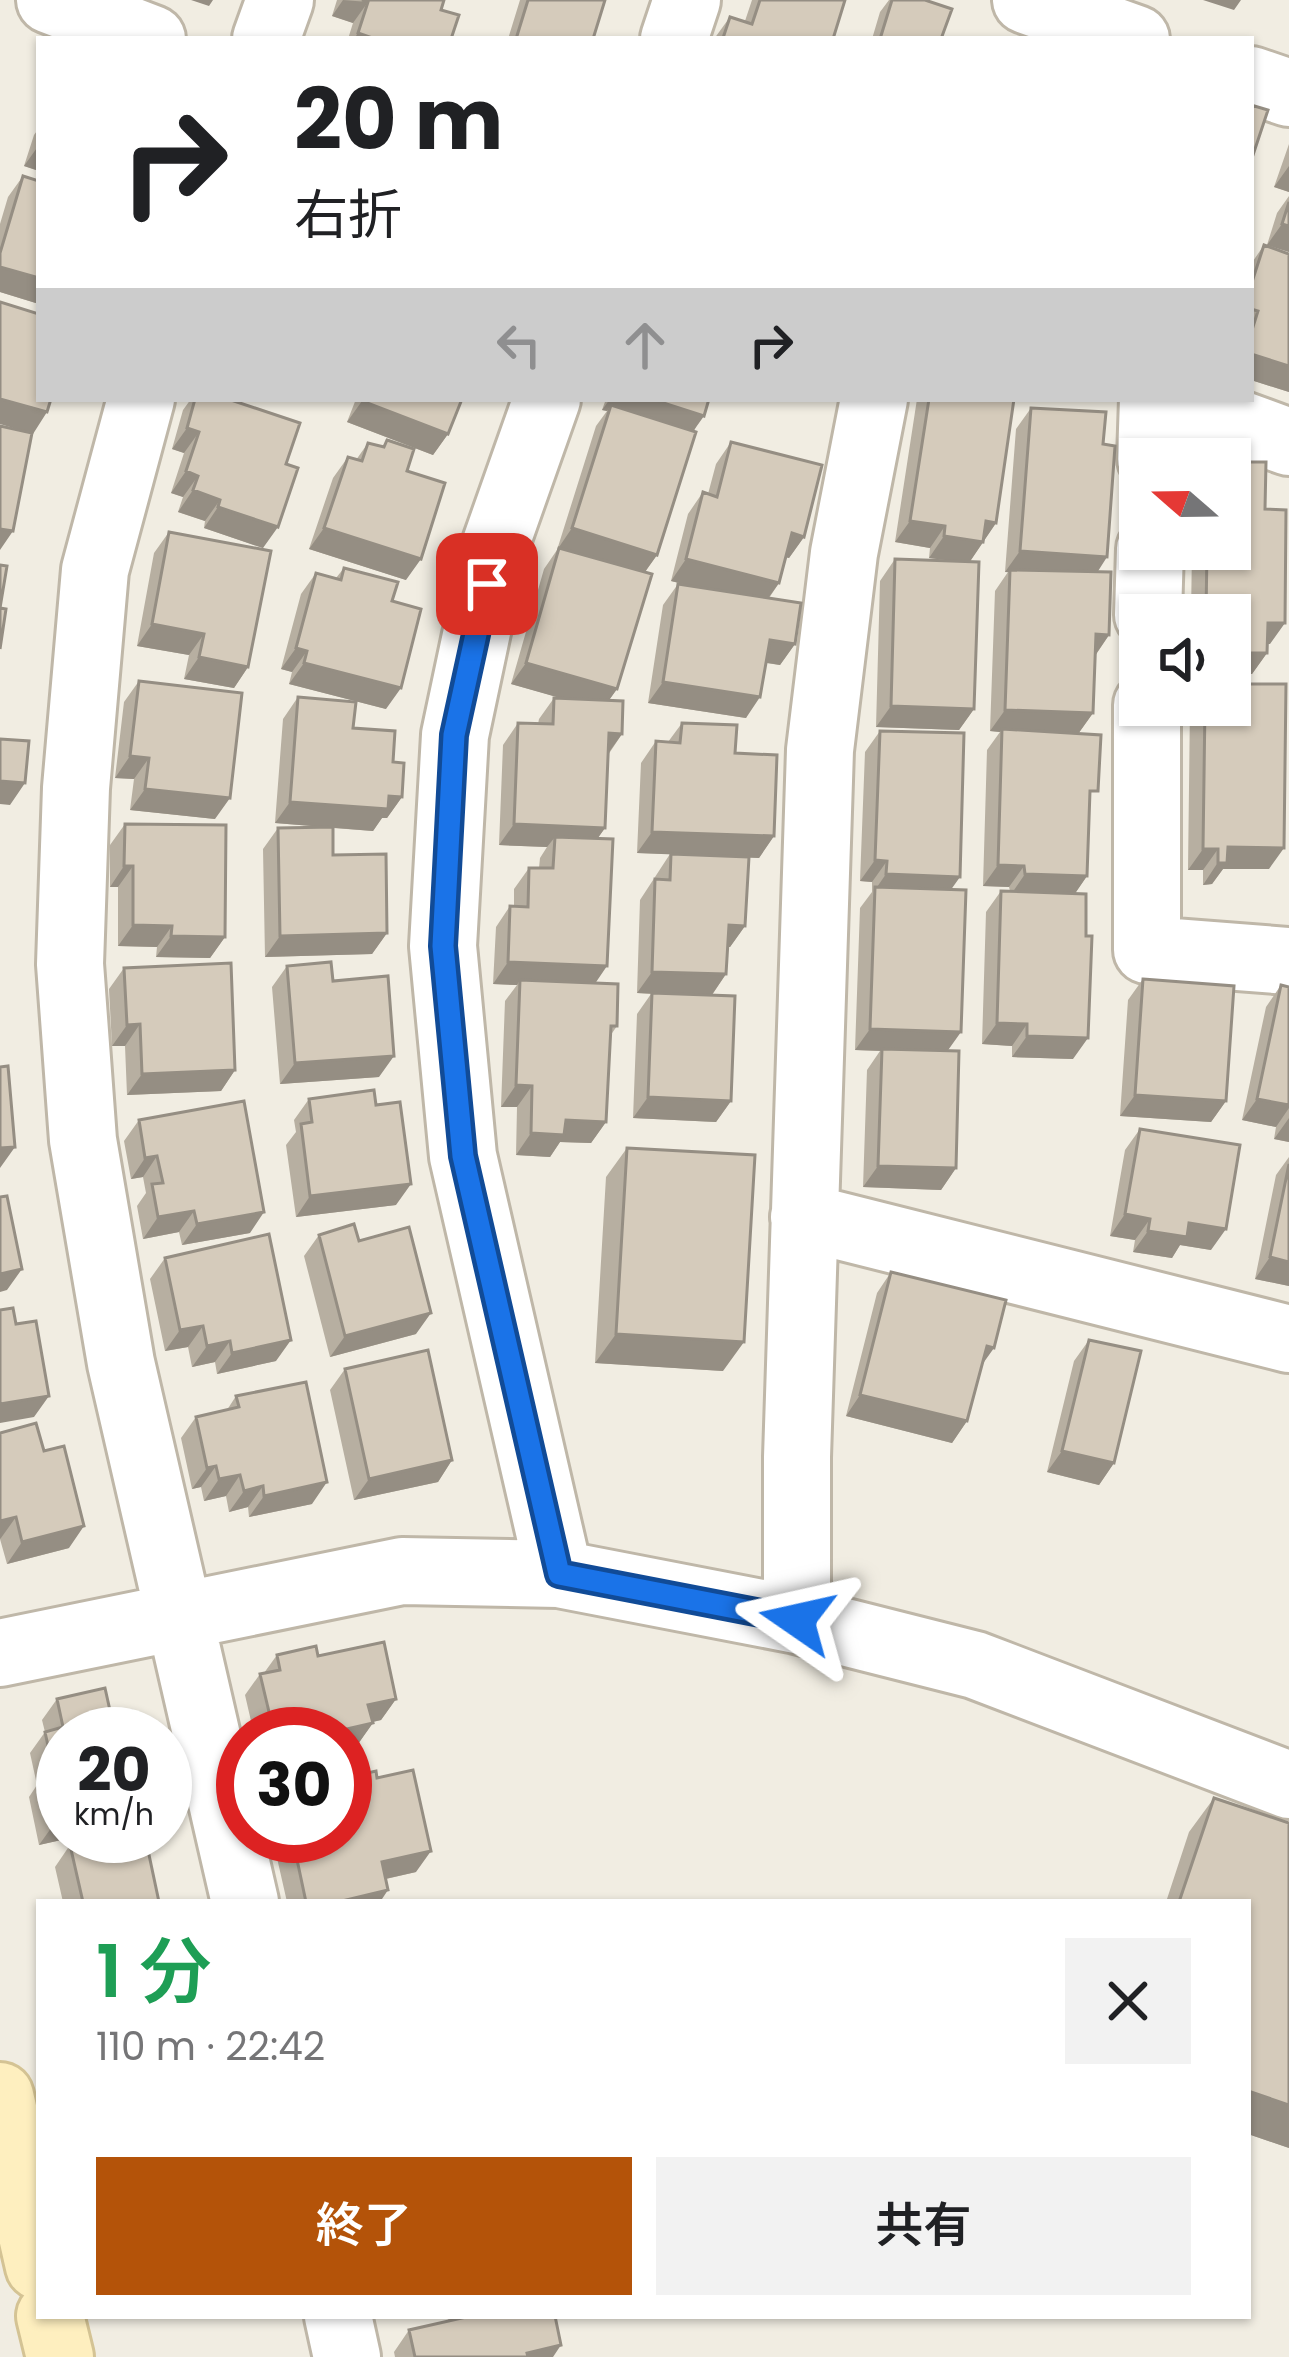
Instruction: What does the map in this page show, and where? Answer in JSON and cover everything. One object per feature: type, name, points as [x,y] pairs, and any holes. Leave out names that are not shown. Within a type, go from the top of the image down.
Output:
[{"type":"street","points":[[50,0],[144,36]]},
{"type":"street","points":[[267,36],[280,0]]},
{"type":"street","points":[[675,36],[687,0]]},
{"type":"street","points":[[1026,0],[1128,36]]},
{"type":"street","points":[[1254,81],[1289,93]]},
{"type":"street","points":[[140,402],[95,570],[76,788],[70,964],[83,1140],[122,1364],[244,1899]]},
{"type":"street","points":[[547,402],[495,546],[454,735],[443,946],[463,1156],[559,1574]]},
{"type":"street","points":[[797,1620],[797,1457],[820,750],[844,553],[873,402]]},
{"type":"street","points":[[1152,438],[1153,402]]},
{"type":"street","points":[[1179,402],[1289,442]]},
{"type":"street","points":[[1147,726],[1147,950],[1289,961]]},
{"type":"street","points":[[804,1217],[1289,1339]]},
{"type":"street","points":[[0,1653],[403,1571],[559,1574],[797,1620],[974,1664],[1289,1784]]},
{"type":"street","points":[[0,2096],[36,2253]]},
{"type":"street","points":[[51,2319],[60,2357]]},
{"type":"street","points":[[339,2319],[347,2357]]},
{"type":"building","points":[[362,0],[444,0],[441,10],[459,15],[452,36],[366,36],[358,33],[368,2]]},
{"type":"building","points":[[528,0],[605,0],[594,36],[517,36]]},
{"type":"building","points":[[760,0],[845,0],[834,36],[724,36],[730,17],[752,24]]},
{"type":"building","points":[[892,0],[925,0],[952,9],[942,36],[881,36]]},
{"type":"building","points":[[1254,106],[1268,110],[1254,152]]},
{"type":"building","points":[[23,176],[36,180],[36,277],[0,267]]},
{"type":"building","points":[[1264,245],[1289,254],[1289,366],[1254,355],[1258,311],[1254,310],[1254,276]]},
{"type":"building","points":[[0,302],[36,313],[36,402],[50,402],[47,412],[0,399]]},
{"type":"building","points":[[194,402],[237,402],[300,423],[286,464],[298,468],[278,527],[218,507],[220,500],[193,490],[198,476],[186,471],[199,432],[187,428]]},
{"type":"building","points":[[365,402],[461,402],[448,434]]},
{"type":"building","points":[[660,402],[708,402],[704,416]]},
{"type":"building","points":[[929,402],[1014,402],[996,523],[986,521],[983,542],[944,536],[945,526],[910,521]]},
{"type":"building","points":[[611,405],[696,432],[657,555],[572,528]]},
{"type":"building","points":[[1031,408],[1106,412],[1103,444],[1115,446],[1107,557],[1020,551]]},
{"type":"building","points":[[0,426],[32,433],[13,531],[0,529]]},
{"type":"building","points":[[387,440],[414,449],[407,471],[445,483],[421,559],[324,528],[348,457],[362,461],[368,443],[384,447]]},
{"type":"building","points":[[731,442],[822,465],[804,537],[792,533],[779,583],[686,559],[703,492],[717,497]]},
{"type":"building","points":[[1251,462],[1266,462],[1265,509],[1286,510],[1285,623],[1268,623],[1267,653],[1251,653],[1251,594],[1206,594],[1207,570],[1251,570]]},
{"type":"building","points":[[169,532],[271,551],[248,667],[199,657],[204,634],[152,624]]},
{"type":"building","points":[[559,548],[652,574],[617,689],[526,663]]},
{"type":"building","points":[[895,559],[979,562],[974,709],[891,706]]},
{"type":"building","points":[[0,565],[7,566],[0,608]]},
{"type":"building","points":[[344,568],[398,582],[392,601],[421,609],[401,688],[304,663],[307,651],[296,648],[316,573],[341,580]]},
{"type":"building","points":[[1010,570],[1111,572],[1109,635],[1096,634],[1093,713],[1005,710]]},
{"type":"building","points":[[678,584],[801,603],[795,644],[770,640],[760,697],[663,682]]},
{"type":"building","points":[[0,608],[6,609],[0,649]]},
{"type":"building","points":[[139,681],[242,693],[230,798],[145,789],[149,758],[130,756]]},
{"type":"building","points":[[1251,684],[1286,684],[1284,848],[1228,847],[1227,863],[1218,863],[1218,849],[1203,849],[1205,726],[1251,726]]},
{"type":"building","points":[[298,697],[356,702],[353,728],[395,731],[393,762],[404,763],[402,797],[389,796],[388,809],[290,802]]},
{"type":"building","points":[[554,698],[623,701],[622,734],[609,733],[605,828],[514,824],[518,723],[553,724]]},
{"type":"building","points":[[682,723],[737,725],[735,753],[777,755],[774,836],[652,832],[656,741],[680,743]]},
{"type":"building","points":[[1002,729],[1101,735],[1098,791],[1090,791],[1087,876],[1025,874],[1024,866],[998,865]]},
{"type":"building","points":[[880,731],[964,733],[960,877],[886,874],[887,861],[875,860]]},
{"type":"building","points":[[0,739],[29,741],[25,783],[0,781]]},
{"type":"building","points":[[125,824],[226,825],[225,937],[171,936],[172,926],[133,925],[133,866],[124,866]]},
{"type":"building","points":[[333,827],[333,855],[386,854],[387,933],[280,936],[278,828]]},
{"type":"building","points":[[555,837],[613,839],[607,966],[508,962],[510,906],[528,907],[529,868],[553,868]]},
{"type":"building","points":[[671,854],[749,857],[745,926],[729,925],[726,974],[652,972],[655,879],[670,880]]},
{"type":"building","points":[[875,887],[966,890],[961,1032],[870,1029]]},
{"type":"building","points":[[1001,891],[1086,894],[1086,936],[1092,936],[1088,1038],[1027,1036],[1027,1024],[997,1023]]},
{"type":"building","points":[[331,962],[333,981],[388,976],[394,1056],[295,1063],[287,966]]},
{"type":"building","points":[[231,963],[235,1070],[142,1074],[140,1024],[127,1025],[124,968]]},
{"type":"building","points":[[1143,979],[1234,986],[1226,1101],[1135,1095]]},
{"type":"building","points":[[520,980],[618,984],[606,1122],[566,1120],[564,1135],[531,1133],[532,1086],[516,1085]]},
{"type":"building","points":[[1281,985],[1289,987],[1289,1105],[1257,1099]]},
{"type":"building","points":[[652,993],[735,996],[731,1101],[648,1097]]},
{"type":"building","points":[[882,1049],[959,1051],[956,1168],[878,1166]]},
{"type":"building","points":[[8,1066],[15,1147],[0,1148],[0,1067]]},
{"type":"building","points":[[374,1090],[376,1105],[400,1102],[411,1184],[310,1196],[301,1124],[312,1122],[309,1099]]},
{"type":"building","points":[[244,1101],[264,1212],[197,1224],[194,1211],[158,1217],[152,1184],[163,1183],[157,1156],[145,1158],[139,1120]]},
{"type":"building","points":[[1140,1129],[1240,1145],[1226,1229],[1189,1223],[1187,1237],[1148,1231],[1150,1219],[1125,1214]]},
{"type":"building","points":[[627,1148],[755,1155],[744,1342],[616,1334]]},
{"type":"building","points":[[1289,1164],[1289,1262],[1270,1257]]},
{"type":"building","points":[[7,1196],[22,1269],[0,1274],[0,1197]]},
{"type":"building","points":[[354,1224],[359,1241],[409,1227],[431,1313],[345,1336],[319,1235]]},
{"type":"building","points":[[269,1234],[291,1340],[232,1353],[230,1341],[207,1346],[203,1326],[180,1330],[165,1258]]},
{"type":"building","points":[[891,1272],[1006,1300],[994,1348],[987,1346],[967,1421],[860,1395]]},
{"type":"building","points":[[13,1308],[16,1324],[36,1321],[49,1396],[0,1404],[0,1310]]},
{"type":"building","points":[[1089,1340],[1141,1351],[1114,1463],[1062,1451]]},
{"type":"building","points":[[428,1350],[452,1460],[369,1479],[345,1369]]},
{"type":"building","points":[[306,1382],[327,1482],[264,1496],[263,1486],[244,1491],[240,1475],[219,1479],[216,1466],[207,1468],[196,1417],[239,1407],[236,1396]]},
{"type":"building","points":[[36,1423],[44,1451],[64,1446],[84,1526],[22,1542],[16,1517],[0,1521],[0,1433]]},
{"type":"building","points":[[384,1642],[396,1699],[369,1707],[268,1707],[260,1674],[280,1670],[277,1655],[316,1646],[318,1656]]},
{"type":"building","points":[[105,1688],[109,1707],[59,1707],[57,1699]]},
{"type":"building","points":[[413,1770],[431,1851],[382,1862],[388,1890],[350,1899],[305,1899],[298,1863],[372,1863],[372,1772],[376,1771],[377,1778]]},
{"type":"building","points":[[1214,1798],[1289,1823],[1289,2105],[1251,2092],[1251,1899],[1180,1899]]},
{"type":"building","points":[[74,1863],[151,1863],[158,1899],[82,1899]]},
{"type":"building","points":[[458,2319],[556,2319],[561,2345],[527,2353],[528,2357],[415,2357],[409,2330]]},
{"type":"route","points":[[487,584],[454,735],[443,946],[463,1156],[559,1574],[797,1620]]}]
